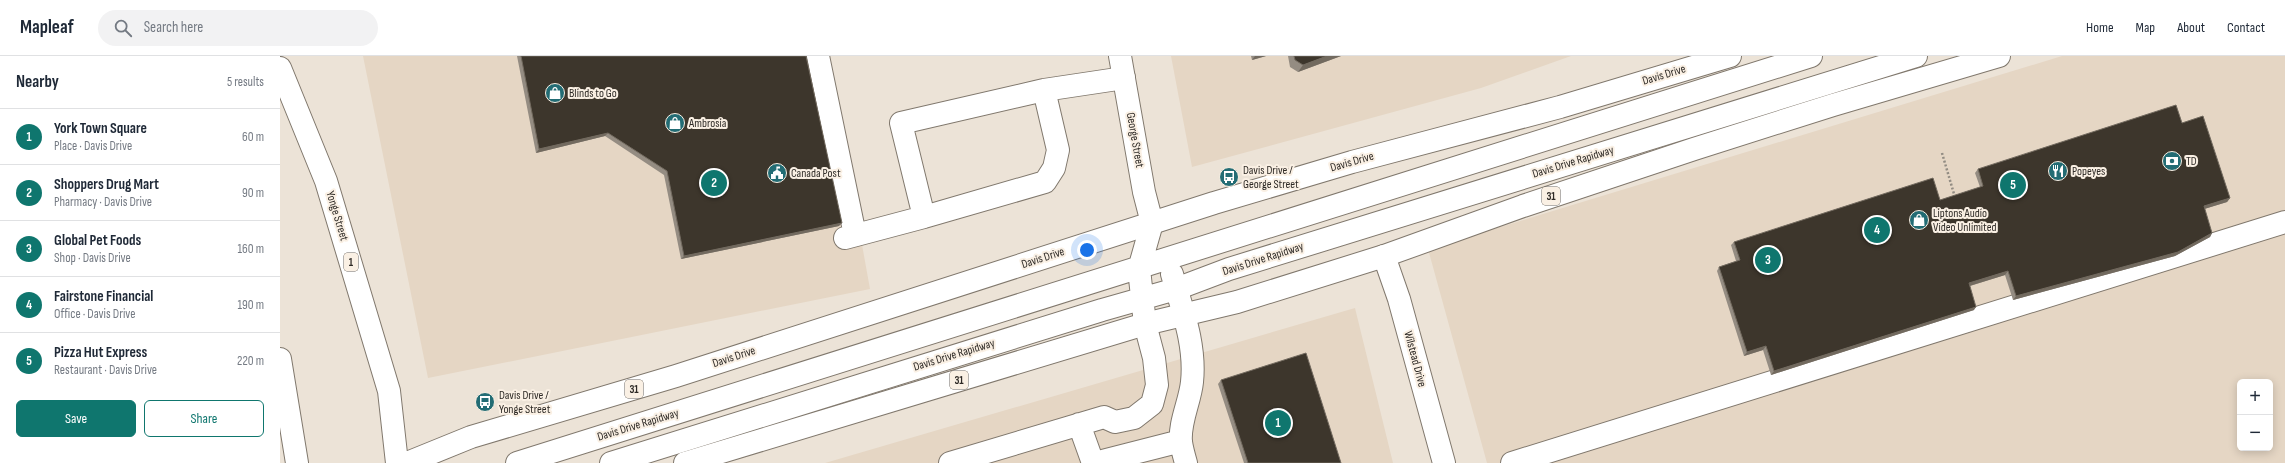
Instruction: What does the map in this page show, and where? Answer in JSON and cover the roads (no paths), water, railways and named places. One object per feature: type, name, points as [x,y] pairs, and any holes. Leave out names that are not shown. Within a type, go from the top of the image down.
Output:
[{"type":"main road","points":[[818,56],[850,237],[1045,182],[1054,168],[1058,150],[1044,90]]},
{"type":"main road","name":"George Street","points":[[1120,56],[1144,192],[1152,223],[1168,259],[1184,314],[1191,348],[1192,382],[1184,418],[1181,441]]},
{"type":"main road","name":"Davis Drive","points":[[407,463],[471,437],[676,376],[1152,223],[1352,162],[1560,107],[1730,56]]},
{"type":"main road","name":"Davis Drive Rapidway","points":[[517,463],[1139,269],[1811,56]]},
{"type":"main road","name":"Davis Drive Rapidway","points":[[611,463],[1142,297],[1176,289],[1237,266],[1916,56]]},
{"type":"main road","name":"31","points":[[685,463],[1145,324],[1237,302],[1384,256],[1523,206],[1680,154],[1833,105],[1999,56]]},
{"type":"main road","name":"Yonge Street","points":[[280,68],[326,180],[389,391],[397,463]]},
{"type":"main road","points":[[924,217],[901,124],[1044,90],[1124,78]]},
{"type":"main road","points":[[1512,463],[2285,222]]},
{"type":"main road","points":[[950,463],[1104,417],[1115,422],[1134,418],[1152,404],[1157,385],[1154,358],[1145,324],[1139,269],[1152,223]]},
{"type":"main road","name":"Wilstead Drive","points":[[1384,256],[1399,299],[1444,463]]},
{"type":"main road","points":[[280,359],[297,463]]},
{"type":"main road","points":[[1079,424],[1094,463],[1181,441],[1186,463]]},
{"type":"place","name":"Blinds to Go","points":[[555,93]]},
{"type":"place","name":"Ambrosia","points":[[675,123]]},
{"type":"place","name":"TD","points":[[2172,161]]},
{"type":"place","name":"Popeyes","points":[[2058,171]]},
{"type":"place","name":"Canada Post","points":[[777,173]]},
{"type":"place","name":"Davis Drive / George Street","points":[[1229,177]]},
{"type":"place","name":"Shoppers Drug Mart","points":[[714,183]]},
{"type":"place","name":"Pizza Hut Express","points":[[2013,185]]},
{"type":"place","name":"Liptons Audio Video Unlimited","points":[[1919,220]]},
{"type":"place","name":"Fairstone Financial","points":[[1877,230]]},
{"type":"place","name":"Global Pet Foods","points":[[1768,260]]},
{"type":"place","name":"Davis Drive / Yonge Street","points":[[485,402]]},
{"type":"place","name":"York Town Square","points":[[1278,423]]}]
